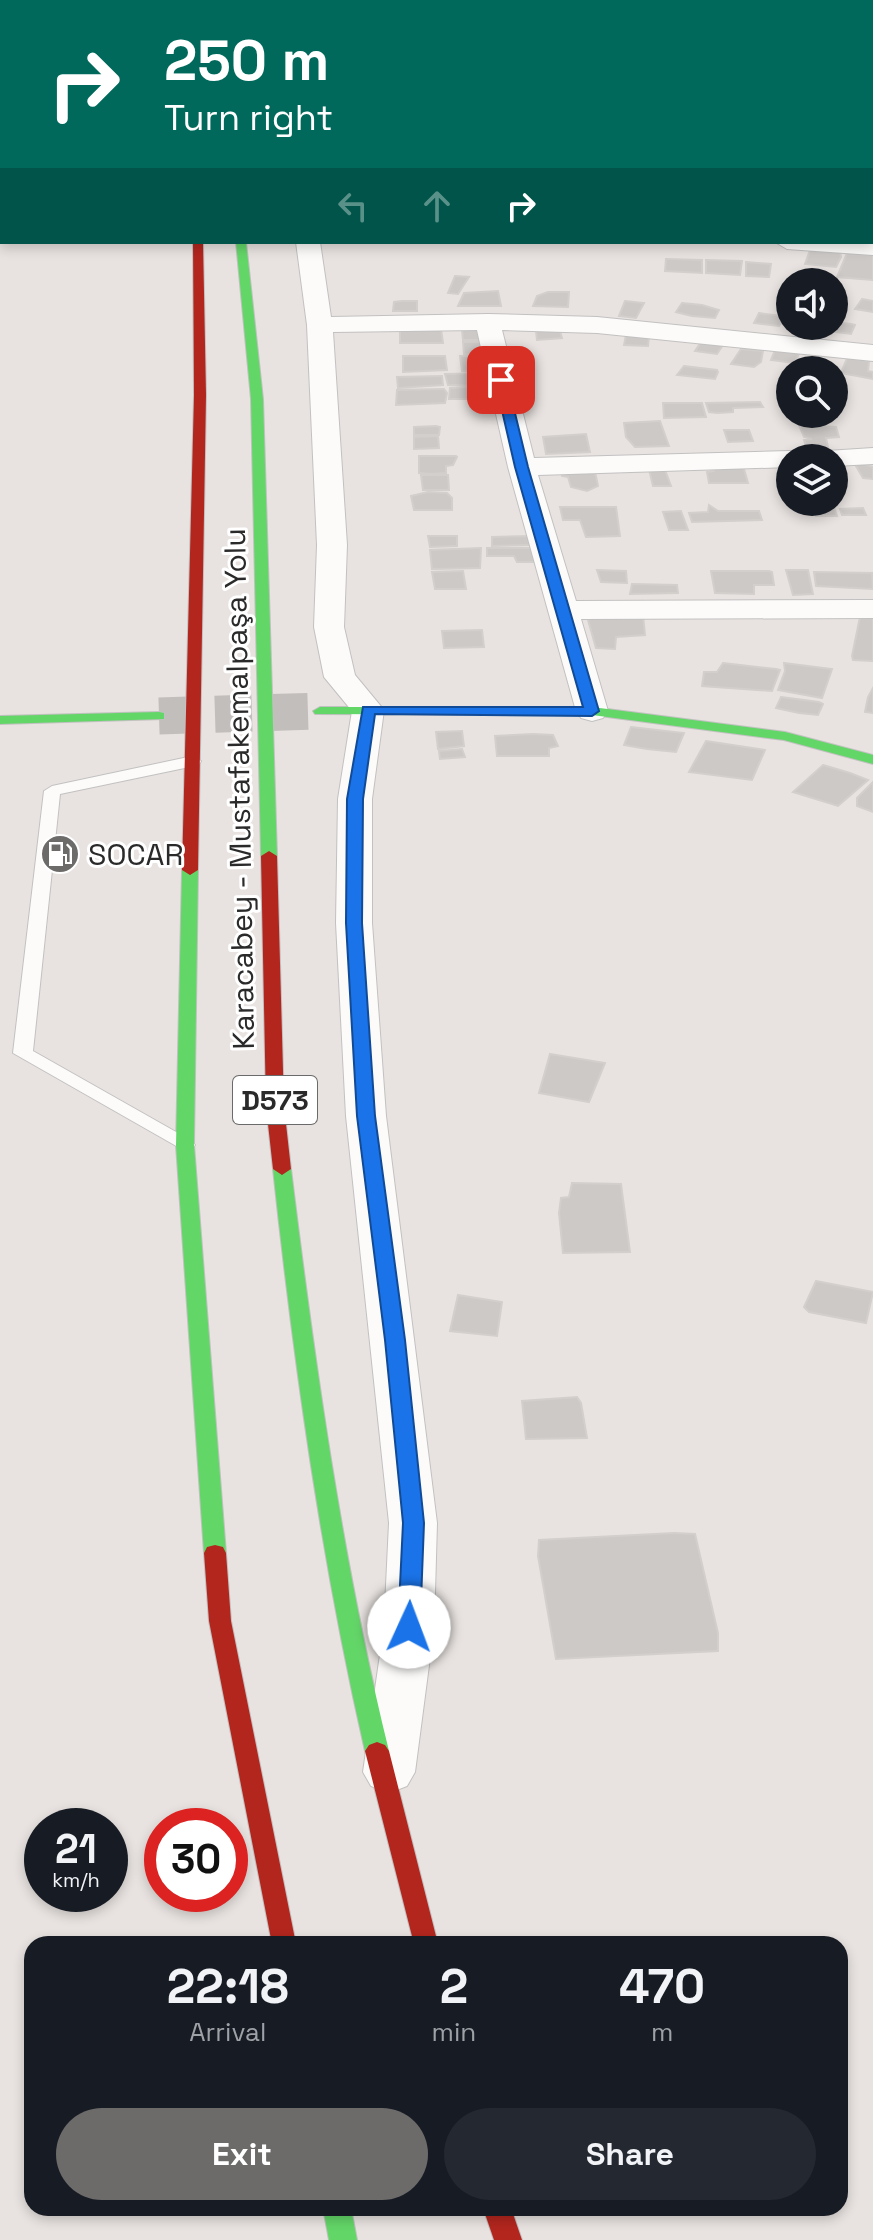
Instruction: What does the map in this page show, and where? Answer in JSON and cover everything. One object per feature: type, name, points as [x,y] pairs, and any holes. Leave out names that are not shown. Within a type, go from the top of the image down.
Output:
[{"type":"main road","name":"Karacabey - Mustafakemalpaşa Yolu","points":[[198,244],[200,395],[185,1145],[220,1621],[282,1936]]},
{"type":"main road","name":"Karacabey - Mustafakemalpaşa Yolu","points":[[241,244],[257,399],[275,1106],[306,1382],[358,1676],[424,1936]]},
{"type":"main road","points":[[320,711],[592,711],[785,736],[873,760]]},
{"type":"main road","points":[[0,720],[159,716]]},
{"type":"main road","points":[[338,2216],[343,2240]]},
{"type":"main road","points":[[500,2216],[508,2240]]},
{"type":"street","points":[[308,244],[320,325],[332,545],[329,627],[340,677],[368,710],[355,799],[354,923],[366,1116],[395,1340],[413,1523],[409,1627],[386,1788]]},
{"type":"street","points":[[816,244],[873,248]]},
{"type":"street","points":[[320,325],[488,322],[597,325],[872,351]]},
{"type":"street","points":[[488,322],[522,467],[592,711]]},
{"type":"street","points":[[848,457],[873,456]]},
{"type":"street","points":[[522,467],[776,459]]},
{"type":"street","points":[[562,610],[873,609]]},
{"type":"lane","points":[[185,1145],[23,1053],[52,791],[193,761]]},
{"type":"building","points":[[810,250],[840,252],[841,257],[836,267],[805,264]]},
{"type":"building","points":[[847,253],[873,255],[873,280],[848,278],[848,268],[841,268]]},
{"type":"building","points":[[666,259],[702,260],[702,273],[665,271]]},
{"type":"building","points":[[706,260],[742,261],[740,275],[706,273]]},
{"type":"building","points":[[746,262],[771,264],[769,277],[746,276]]},
{"type":"building","points":[[455,276],[469,277],[458,294],[448,293]]},
{"type":"building","points":[[498,291],[501,306],[458,306],[464,293]]},
{"type":"building","points":[[548,292],[569,292],[568,307],[533,306],[537,296]]},
{"type":"building","points":[[862,299],[873,301],[873,312],[855,309]]},
{"type":"building","points":[[417,301],[417,311],[393,311],[394,302]]},
{"type":"building","points":[[625,301],[644,303],[636,318],[619,316]]},
{"type":"building","points":[[682,303],[719,310],[715,318],[692,316],[676,312]]},
{"type":"building","points":[[759,313],[776,315],[776,326],[754,323]]},
{"type":"building","points":[[848,324],[855,325],[851,334],[848,334]]},
{"type":"building","points":[[483,327],[487,340],[463,340],[462,330]]},
{"type":"building","points":[[441,329],[443,343],[400,343],[400,330]]},
{"type":"building","points":[[536,331],[560,331],[562,338],[537,340]]},
{"type":"building","points":[[626,335],[649,336],[648,346],[624,345]]},
{"type":"building","points":[[463,342],[488,342],[490,355],[464,354]]},
{"type":"building","points":[[701,342],[723,345],[717,354],[695,351]]},
{"type":"building","points":[[741,349],[763,351],[761,362],[754,367],[731,364]]},
{"type":"building","points":[[775,350],[799,353],[798,356],[776,356],[776,361],[771,360]]},
{"type":"building","points":[[403,356],[445,356],[447,370],[403,372]]},
{"type":"building","points":[[460,356],[492,356],[494,371],[462,371]]},
{"type":"building","points":[[848,358],[869,361],[868,371],[873,372],[873,379],[848,374]]},
{"type":"building","points":[[684,366],[718,372],[715,379],[677,375]]},
{"type":"building","points":[[495,373],[495,385],[486,386],[448,385],[445,374]]},
{"type":"building","points":[[442,376],[443,385],[398,388],[397,377]]},
{"type":"building","points":[[469,387],[470,399],[449,399],[450,388]]},
{"type":"building","points":[[444,389],[447,393],[445,403],[396,405],[397,390]]},
{"type":"building","points":[[760,402],[763,407],[733,408],[733,412],[717,413],[709,412],[706,403]]},
{"type":"building","points":[[663,403],[702,403],[706,417],[664,418]]},
{"type":"building","points":[[660,421],[669,446],[635,447],[626,437],[624,423]]},
{"type":"building","points":[[414,427],[440,427],[439,435],[414,435]]},
{"type":"building","points":[[800,428],[836,428],[839,437],[826,438],[827,444],[805,444],[804,440],[812,439],[804,437]]},
{"type":"building","points":[[724,430],[749,430],[753,441],[728,442]]},
{"type":"building","points":[[586,434],[590,452],[546,454],[543,437]]},
{"type":"building","points":[[438,436],[439,448],[414,449],[414,437]]},
{"type":"building","points":[[419,456],[457,457],[453,465],[446,466],[446,473],[430,474],[419,473]]},
{"type":"building","points":[[742,462],[748,483],[709,483],[707,472],[714,471],[715,463]]},
{"type":"building","points":[[861,463],[873,467],[873,479],[863,478],[856,466]]},
{"type":"building","points":[[594,467],[598,486],[587,491],[571,487],[568,477],[562,476],[561,468]]},
{"type":"building","points":[[649,469],[665,470],[671,486],[653,486]]},
{"type":"building","points":[[421,475],[448,475],[449,490],[423,490]]},
{"type":"building","points":[[428,492],[447,493],[452,498],[452,510],[414,510],[411,496]]},
{"type":"building","points":[[709,505],[718,511],[759,511],[762,520],[692,522],[689,513],[708,512]]},
{"type":"building","points":[[560,507],[616,507],[620,536],[586,537],[580,520],[563,520]]},
{"type":"building","points":[[863,508],[866,515],[848,515],[848,509]]},
{"type":"building","points":[[681,511],[688,530],[669,530],[663,512]]},
{"type":"building","points":[[428,536],[457,536],[457,546],[430,547]]},
{"type":"building","points":[[531,536],[533,545],[492,546],[492,537]]},
{"type":"building","points":[[481,548],[480,568],[432,569],[430,550]]},
{"type":"building","points":[[487,548],[535,548],[536,562],[517,562],[514,556],[487,556]]},
{"type":"building","points":[[597,570],[626,571],[627,583],[601,582]]},
{"type":"building","points":[[786,570],[808,570],[813,594],[793,595]]},
{"type":"building","points":[[463,571],[466,589],[435,589],[432,572]]},
{"type":"building","points":[[711,571],[769,571],[772,572],[774,585],[754,585],[754,594],[715,593]]},
{"type":"building","points":[[814,572],[872,573],[873,589],[816,586]]},
{"type":"building","points":[[632,584],[677,585],[678,593],[630,594]]},
{"type":"building","points":[[861,612],[873,612],[873,661],[853,660],[852,656]]},
{"type":"building","points":[[586,613],[643,615],[645,635],[616,637],[615,649],[596,648]]},
{"type":"building","points":[[482,630],[484,647],[444,648],[442,631]]},
{"type":"building","points":[[723,663],[780,670],[772,691],[702,686],[704,672],[717,672]]},
{"type":"building","points":[[784,663],[832,669],[822,698],[778,690],[785,671]]},
{"type":"building","points":[[873,688],[873,713],[865,712],[868,697]]},
{"type":"building","points":[[781,697],[823,704],[818,715],[799,713],[776,708]]},
{"type":"building","points":[[631,727],[684,733],[676,752],[647,749],[624,745]]},
{"type":"building","points":[[462,731],[464,746],[438,749],[436,732]]},
{"type":"building","points":[[553,735],[558,746],[549,748],[549,756],[497,756],[495,736]]},
{"type":"building","points":[[706,741],[765,750],[752,780],[689,772]]},
{"type":"building","points":[[462,749],[465,757],[440,759],[439,751]]},
{"type":"building","points":[[823,765],[868,780],[838,806],[793,792]]},
{"type":"building","points":[[873,782],[873,812],[857,806],[857,798]]},
{"type":"building","points":[[550,1054],[605,1063],[589,1102],[539,1093]]},
{"type":"building","points":[[572,1183],[621,1184],[630,1252],[563,1253],[559,1213],[561,1198],[569,1197]]},
{"type":"building","points":[[816,1281],[873,1292],[866,1323],[809,1312],[804,1307]]},
{"type":"building","points":[[458,1295],[502,1302],[497,1336],[450,1331]]},
{"type":"building","points":[[577,1397],[581,1403],[587,1438],[526,1439],[522,1401]]},
{"type":"building","points":[[695,1534],[718,1633],[718,1651],[556,1659],[538,1556],[539,1540]]},
{"type":"tunnel","points":[[159,716],[320,711]]},
{"type":"traffic: fast","points":[[241,244],[257,399],[269,856]]},
{"type":"traffic: fast","points":[[320,711],[592,711],[785,736],[873,760]]},
{"type":"traffic: fast","points":[[0,720],[159,716]]},
{"type":"traffic: fast","points":[[190,870],[185,1145],[215,1553]]},
{"type":"traffic: fast","points":[[282,1169],[320,1462],[345,1607],[377,1751]]},
{"type":"traffic: fast","points":[[338,2216],[343,2240]]},
{"type":"traffic: jam","points":[[190,870],[200,395],[198,244]]},
{"type":"traffic: jam","points":[[269,856],[275,1106],[282,1169]]},
{"type":"traffic: jam","points":[[215,1553],[220,1621],[282,1936]]},
{"type":"traffic: jam","points":[[377,1751],[424,1936]]},
{"type":"traffic: jam","points":[[500,2216],[508,2240]]},
{"type":"place","name":"SOCAR","points":[[60,854]]},
{"type":"route","points":[[409,1627],[413,1523],[395,1340],[366,1116],[354,923],[355,799],[368,710],[592,711],[522,467],[501,380]]}]
